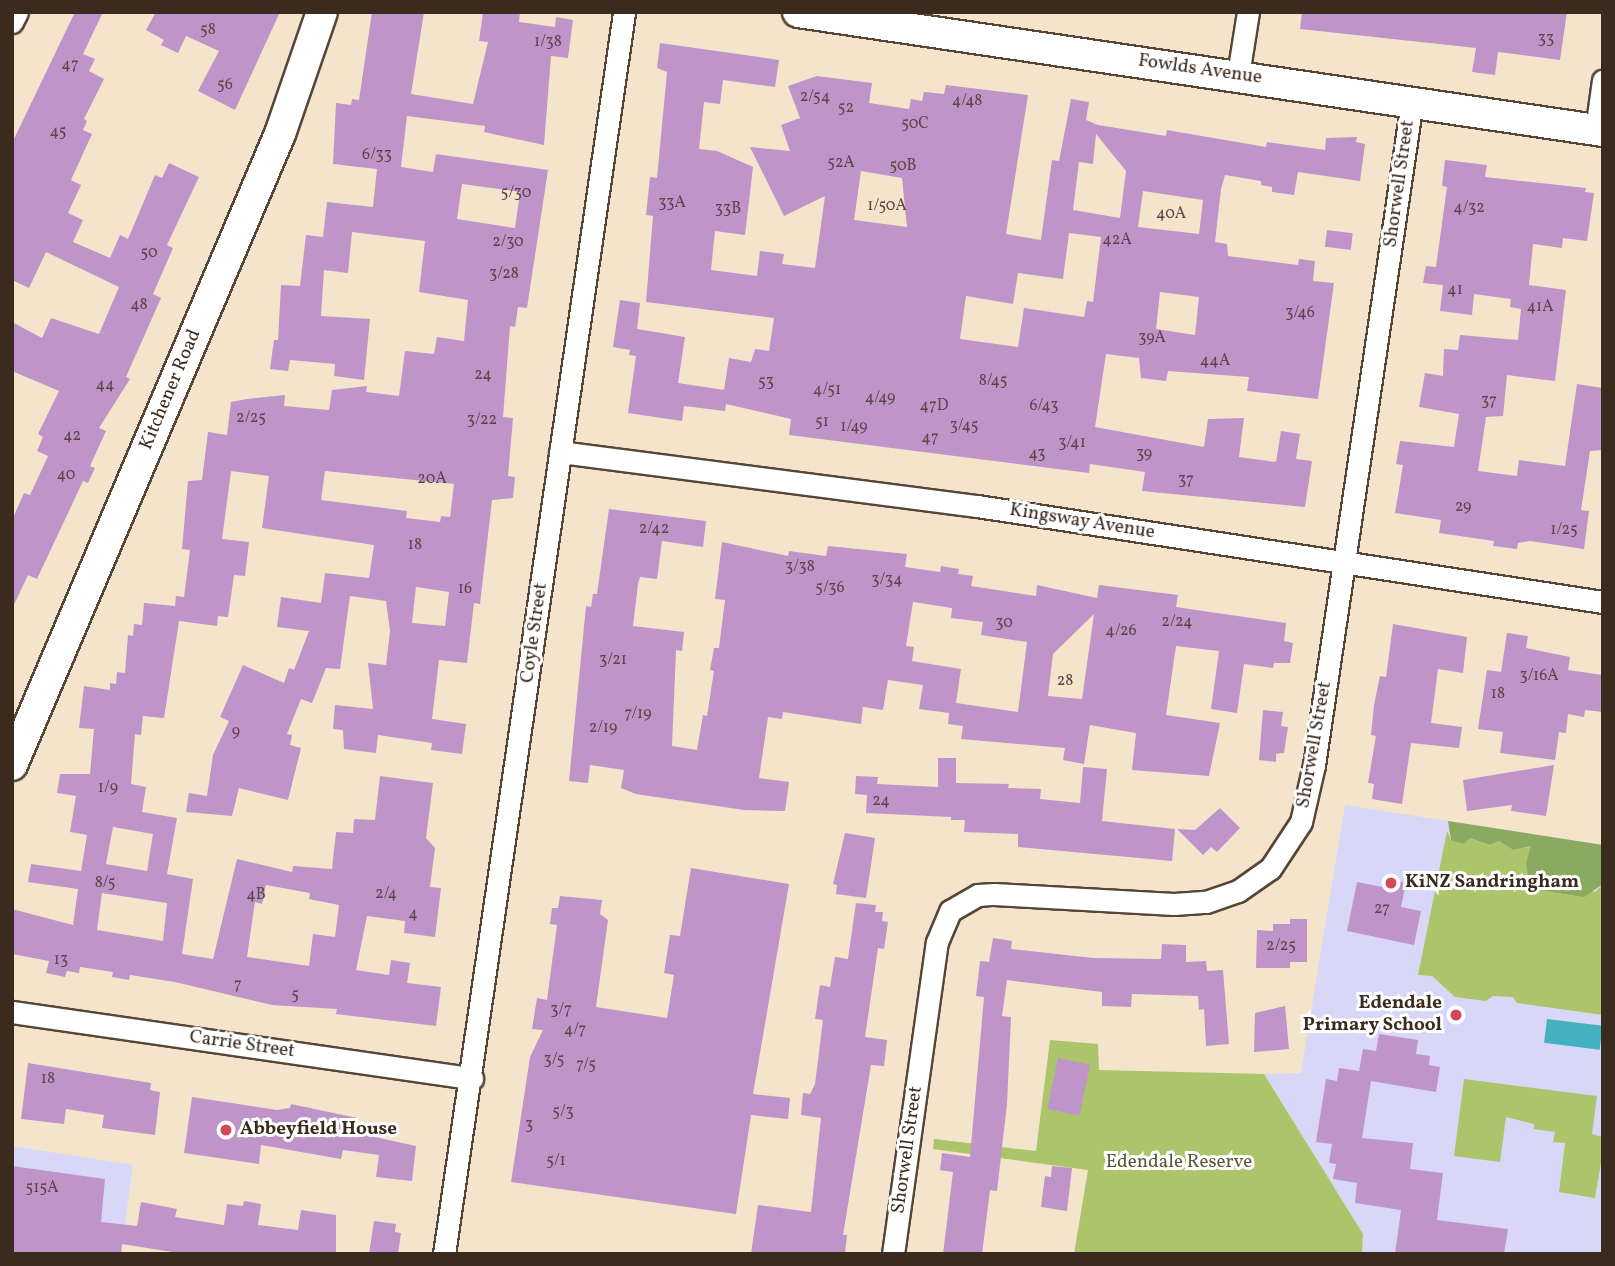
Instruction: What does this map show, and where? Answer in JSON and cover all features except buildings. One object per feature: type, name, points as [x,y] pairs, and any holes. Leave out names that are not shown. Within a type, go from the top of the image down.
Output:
[{"type":"street","points":[[12,22],[17,12]]},
{"type":"street","name":"Kitchener Road","points":[[12,765],[280,134],[321,12]]},
{"type":"street","name":"Coyle Street","points":[[444,1254],[472,1078],[624,12]]},
{"type":"street","name":"Fowlds Avenue","points":[[797,12],[900,20],[1600,130]]},
{"type":"street","points":[[1238,75],[1248,12]]},
{"type":"street","points":[[1600,130],[1603,80]]},
{"type":"street","name":"Shorwell Street","points":[[893,1254],[937,942],[950,911],[978,895],[995,894],[1190,905],[1238,891],[1270,869],[1291,843],[1308,803],[1412,101]]},
{"type":"street","name":"Kingsway Avenue","points":[[560,452],[976,506],[1603,602]]},
{"type":"street","name":"Carrie Street","points":[[12,1012],[472,1078]]},
{"type":"shaded area","name":"Edendale Primary School","points":[[1345,805],[1603,845],[1603,1254],[1362,1254],[1363,1234],[1264,1074],[1301,1073]]},
{"type":"shaded area","points":[[12,1146],[133,1165],[121,1254],[12,1254]]},
{"type":"green space","points":[[1448,821],[1603,845],[1603,884],[1584,897],[1547,891],[1529,882],[1526,863],[1531,846],[1513,850],[1499,841],[1490,845],[1470,838],[1464,844],[1451,840]]},
{"type":"green space","points":[[1447,831],[1451,840],[1470,838],[1490,845],[1499,841],[1513,850],[1532,846],[1526,863],[1595,892],[1603,884],[1603,1015],[1517,1003],[1513,997],[1493,996],[1486,1001],[1455,997],[1432,976],[1418,975]]},
{"type":"green space","name":"Edendale Reserve","points":[[1050,1040],[1098,1044],[1099,1070],[1264,1074],[1363,1234],[1362,1254],[1074,1254],[1088,1170],[933,1149],[934,1139],[1036,1151]]},
{"type":"green space","points":[[1464,1079],[1597,1096],[1592,1134],[1603,1137],[1603,1151],[1595,1198],[1559,1192],[1565,1143],[1553,1142],[1555,1132],[1534,1129],[1534,1124],[1506,1117],[1500,1162],[1454,1156]]},
{"type":"water","points":[[1547,1019],[1603,1026],[1600,1050],[1544,1043]]},
{"type":"place","name":"KiNZ Sandringham","points":[[1391,883]]},
{"type":"place","name":"Edendale Primary School","points":[[1456,1015]]},
{"type":"place","name":"Abbeyfield House","points":[[226,1130]]}]
